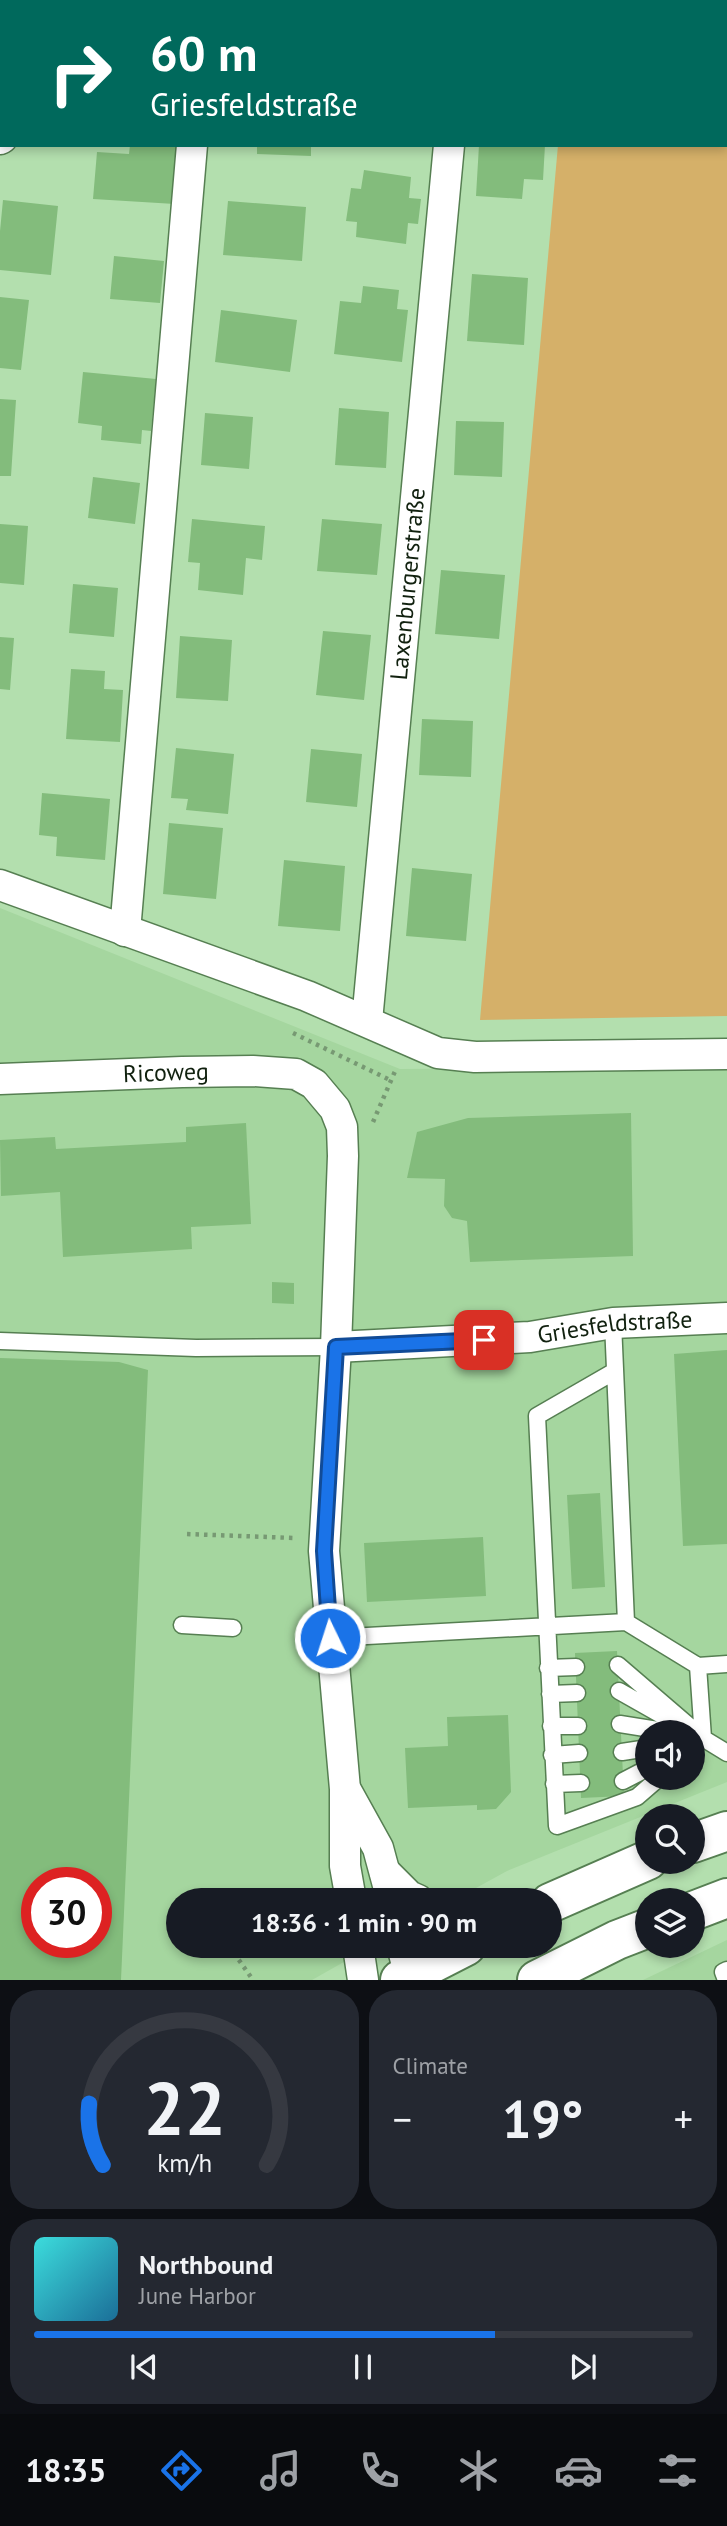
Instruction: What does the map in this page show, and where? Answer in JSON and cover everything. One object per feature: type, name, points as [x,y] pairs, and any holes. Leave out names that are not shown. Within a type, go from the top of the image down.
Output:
[{"type":"main road","points":[[705,1839],[727,1831]]},
{"type":"main road","points":[[562,1897],[635,1866]]},
{"type":"main road","points":[[705,1906],[727,1898]]},
{"type":"main road","points":[[537,1980],[635,1933]]},
{"type":"main road","points":[[406,1970],[436,1958]]},
{"type":"street","points":[[125,931],[192,147]]},
{"type":"street","name":"Laxenburgerstraße","points":[[367,1021],[449,147]]},
{"type":"street","points":[[0,885],[307,996],[439,1053],[475,1057],[727,1054]]},
{"type":"street","name":"Ricoweg","points":[[0,1079],[182,1072],[253,1071],[296,1074]]},
{"type":"street","points":[[296,1074],[314,1084],[326,1096],[342,1127],[336,1347],[325,1539],[330,1638],[345,1789],[345,1866],[349,1888]]},
{"type":"street","name":"Griesfeldstraße","points":[[336,1347],[530,1337],[612,1324],[727,1318]]},
{"type":"street","points":[[345,1789],[378,1848],[389,1886]]},
{"type":"street","points":[[360,1958],[363,1980]]},
{"type":"lane","points":[[612,1324],[626,1622]]},
{"type":"lane","points":[[0,1341],[196,1348],[336,1347]]},
{"type":"lane","points":[[615,1371],[537,1416],[557,1826],[637,1797],[645,1790]]},
{"type":"lane","points":[[330,1638],[626,1622],[698,1666],[727,1664]]},
{"type":"lane","points":[[182,1625],[233,1628]]},
{"type":"lane","points":[[618,1665],[674,1720]]},
{"type":"lane","points":[[695,1720],[698,1666]]},
{"type":"lane","points":[[548,1668],[576,1667]]},
{"type":"lane","points":[[619,1691],[664,1720]]},
{"type":"lane","points":[[550,1694],[577,1693]]},
{"type":"lane","points":[[620,1724],[635,1726]]},
{"type":"lane","points":[[551,1727],[578,1726]]},
{"type":"lane","points":[[705,1744],[727,1753]]},
{"type":"lane","points":[[622,1752],[635,1750]]},
{"type":"lane","points":[[552,1755],[579,1754]]},
{"type":"lane","points":[[623,1781],[635,1775]]},
{"type":"lane","points":[[554,1784],[580,1783]]},
{"type":"path","points":[[296,1074],[293,1033],[307,996]]},
{"type":"path","points":[[293,1033],[392,1081]]},
{"type":"path","points":[[343,1156],[369,1132],[407,1039]]},
{"type":"path","points":[[187,1534],[325,1539]]},
{"type":"path","points":[[237,1958],[253,1980]]},
{"type":"shaded area","points":[[558,147],[727,147],[727,1016],[480,1020]]},
{"type":"shaded area","points":[[0,908],[400,1069],[727,1067],[727,1782],[673,1804],[635,1804],[635,1819],[507,1871],[476,1888],[166,1888],[166,1958],[351,1958],[312,1980],[0,1980]]},
{"type":"shaded area","points":[[727,1940],[727,1980],[643,1980],[689,1958],[705,1958],[705,1950]]},
{"type":"building","points":[[130,147],[179,147],[175,204],[93,199],[97,152],[129,154]]},
{"type":"building","points":[[257,147],[311,147],[311,156],[257,154]]},
{"type":"building","points":[[479,147],[545,147],[543,180],[524,179],[522,199],[476,196]]},
{"type":"building","points":[[364,170],[411,177],[409,198],[421,199],[418,224],[408,223],[406,244],[356,237],[357,222],[346,221],[351,188],[361,189]]},
{"type":"building","points":[[3,200],[58,206],[51,275],[0,270]]},
{"type":"building","points":[[228,201],[306,207],[302,261],[223,255]]},
{"type":"building","points":[[114,256],[164,261],[160,303],[110,299]]},
{"type":"building","points":[[472,274],[528,278],[524,345],[467,341]]},
{"type":"building","points":[[363,286],[399,290],[397,309],[408,310],[402,362],[334,354],[340,301],[361,303]]},
{"type":"building","points":[[0,297],[29,300],[21,370],[0,368]]},
{"type":"building","points":[[221,310],[297,320],[290,372],[215,362]]},
{"type":"building","points":[[83,372],[156,379],[151,431],[142,430],[141,444],[101,440],[102,426],[78,423]]},
{"type":"building","points":[[0,399],[16,400],[11,476],[0,476]]},
{"type":"building","points":[[339,408],[389,412],[386,468],[335,465]]},
{"type":"building","points":[[205,413],[253,417],[249,469],[201,465]]},
{"type":"building","points":[[456,421],[504,422],[502,477],[454,475]]},
{"type":"building","points":[[93,477],[140,483],[135,524],[88,518]]},
{"type":"building","points":[[192,519],[265,526],[262,560],[246,558],[243,595],[198,590],[200,563],[188,562]]},
{"type":"building","points":[[322,519],[382,524],[377,575],[317,571]]},
{"type":"building","points":[[0,524],[28,526],[24,585],[0,583]]},
{"type":"building","points":[[441,570],[505,575],[499,639],[435,634]]},
{"type":"building","points":[[73,584],[118,588],[114,637],[69,633]]},
{"type":"building","points":[[323,631],[371,635],[364,700],[316,695]]},
{"type":"building","points":[[180,636],[232,640],[228,701],[176,698]]},
{"type":"building","points":[[0,637],[14,638],[10,690],[0,689]]},
{"type":"building","points":[[71,669],[105,671],[104,689],[123,690],[120,742],[66,739]]},
{"type":"building","points":[[422,719],[473,721],[471,777],[419,775]]},
{"type":"building","points":[[176,748],[234,754],[228,814],[186,810],[188,799],[171,798]]},
{"type":"building","points":[[311,749],[362,754],[357,807],[306,802]]},
{"type":"building","points":[[42,793],[110,799],[105,860],[56,856],[57,837],[39,835]]},
{"type":"building","points":[[169,823],[223,828],[216,899],[163,894]]},
{"type":"building","points":[[284,860],[345,866],[340,931],[278,926]]},
{"type":"building","points":[[412,868],[472,874],[466,941],[406,936]]},
{"type":"building","points":[[631,1113],[633,1256],[470,1262],[467,1221],[452,1218],[444,1206],[445,1179],[407,1178],[417,1132],[468,1118]]},
{"type":"building","points":[[246,1123],[251,1224],[191,1227],[192,1249],[63,1257],[60,1192],[1,1196],[0,1140],[55,1137],[56,1149],[186,1142],[186,1127]]},
{"type":"building","points":[[272,1282],[294,1283],[294,1304],[272,1303]]},
{"type":"building","points":[[727,1350],[727,1544],[683,1546],[674,1354]]},
{"type":"building","points":[[0,1358],[119,1362],[148,1370],[121,1980],[0,1980]]},
{"type":"building","points":[[600,1493],[605,1587],[572,1589],[567,1495]]},
{"type":"building","points":[[483,1537],[486,1596],[367,1602],[364,1543]]},
{"type":"building","points":[[617,1651],[624,1796],[581,1798],[575,1653]]},
{"type":"building","points":[[508,1715],[511,1792],[496,1809],[477,1810],[477,1805],[408,1808],[405,1748],[448,1746],[447,1717]]},
{"type":"route","points":[[330,1638],[324,1551],[336,1347],[484,1340]]}]
